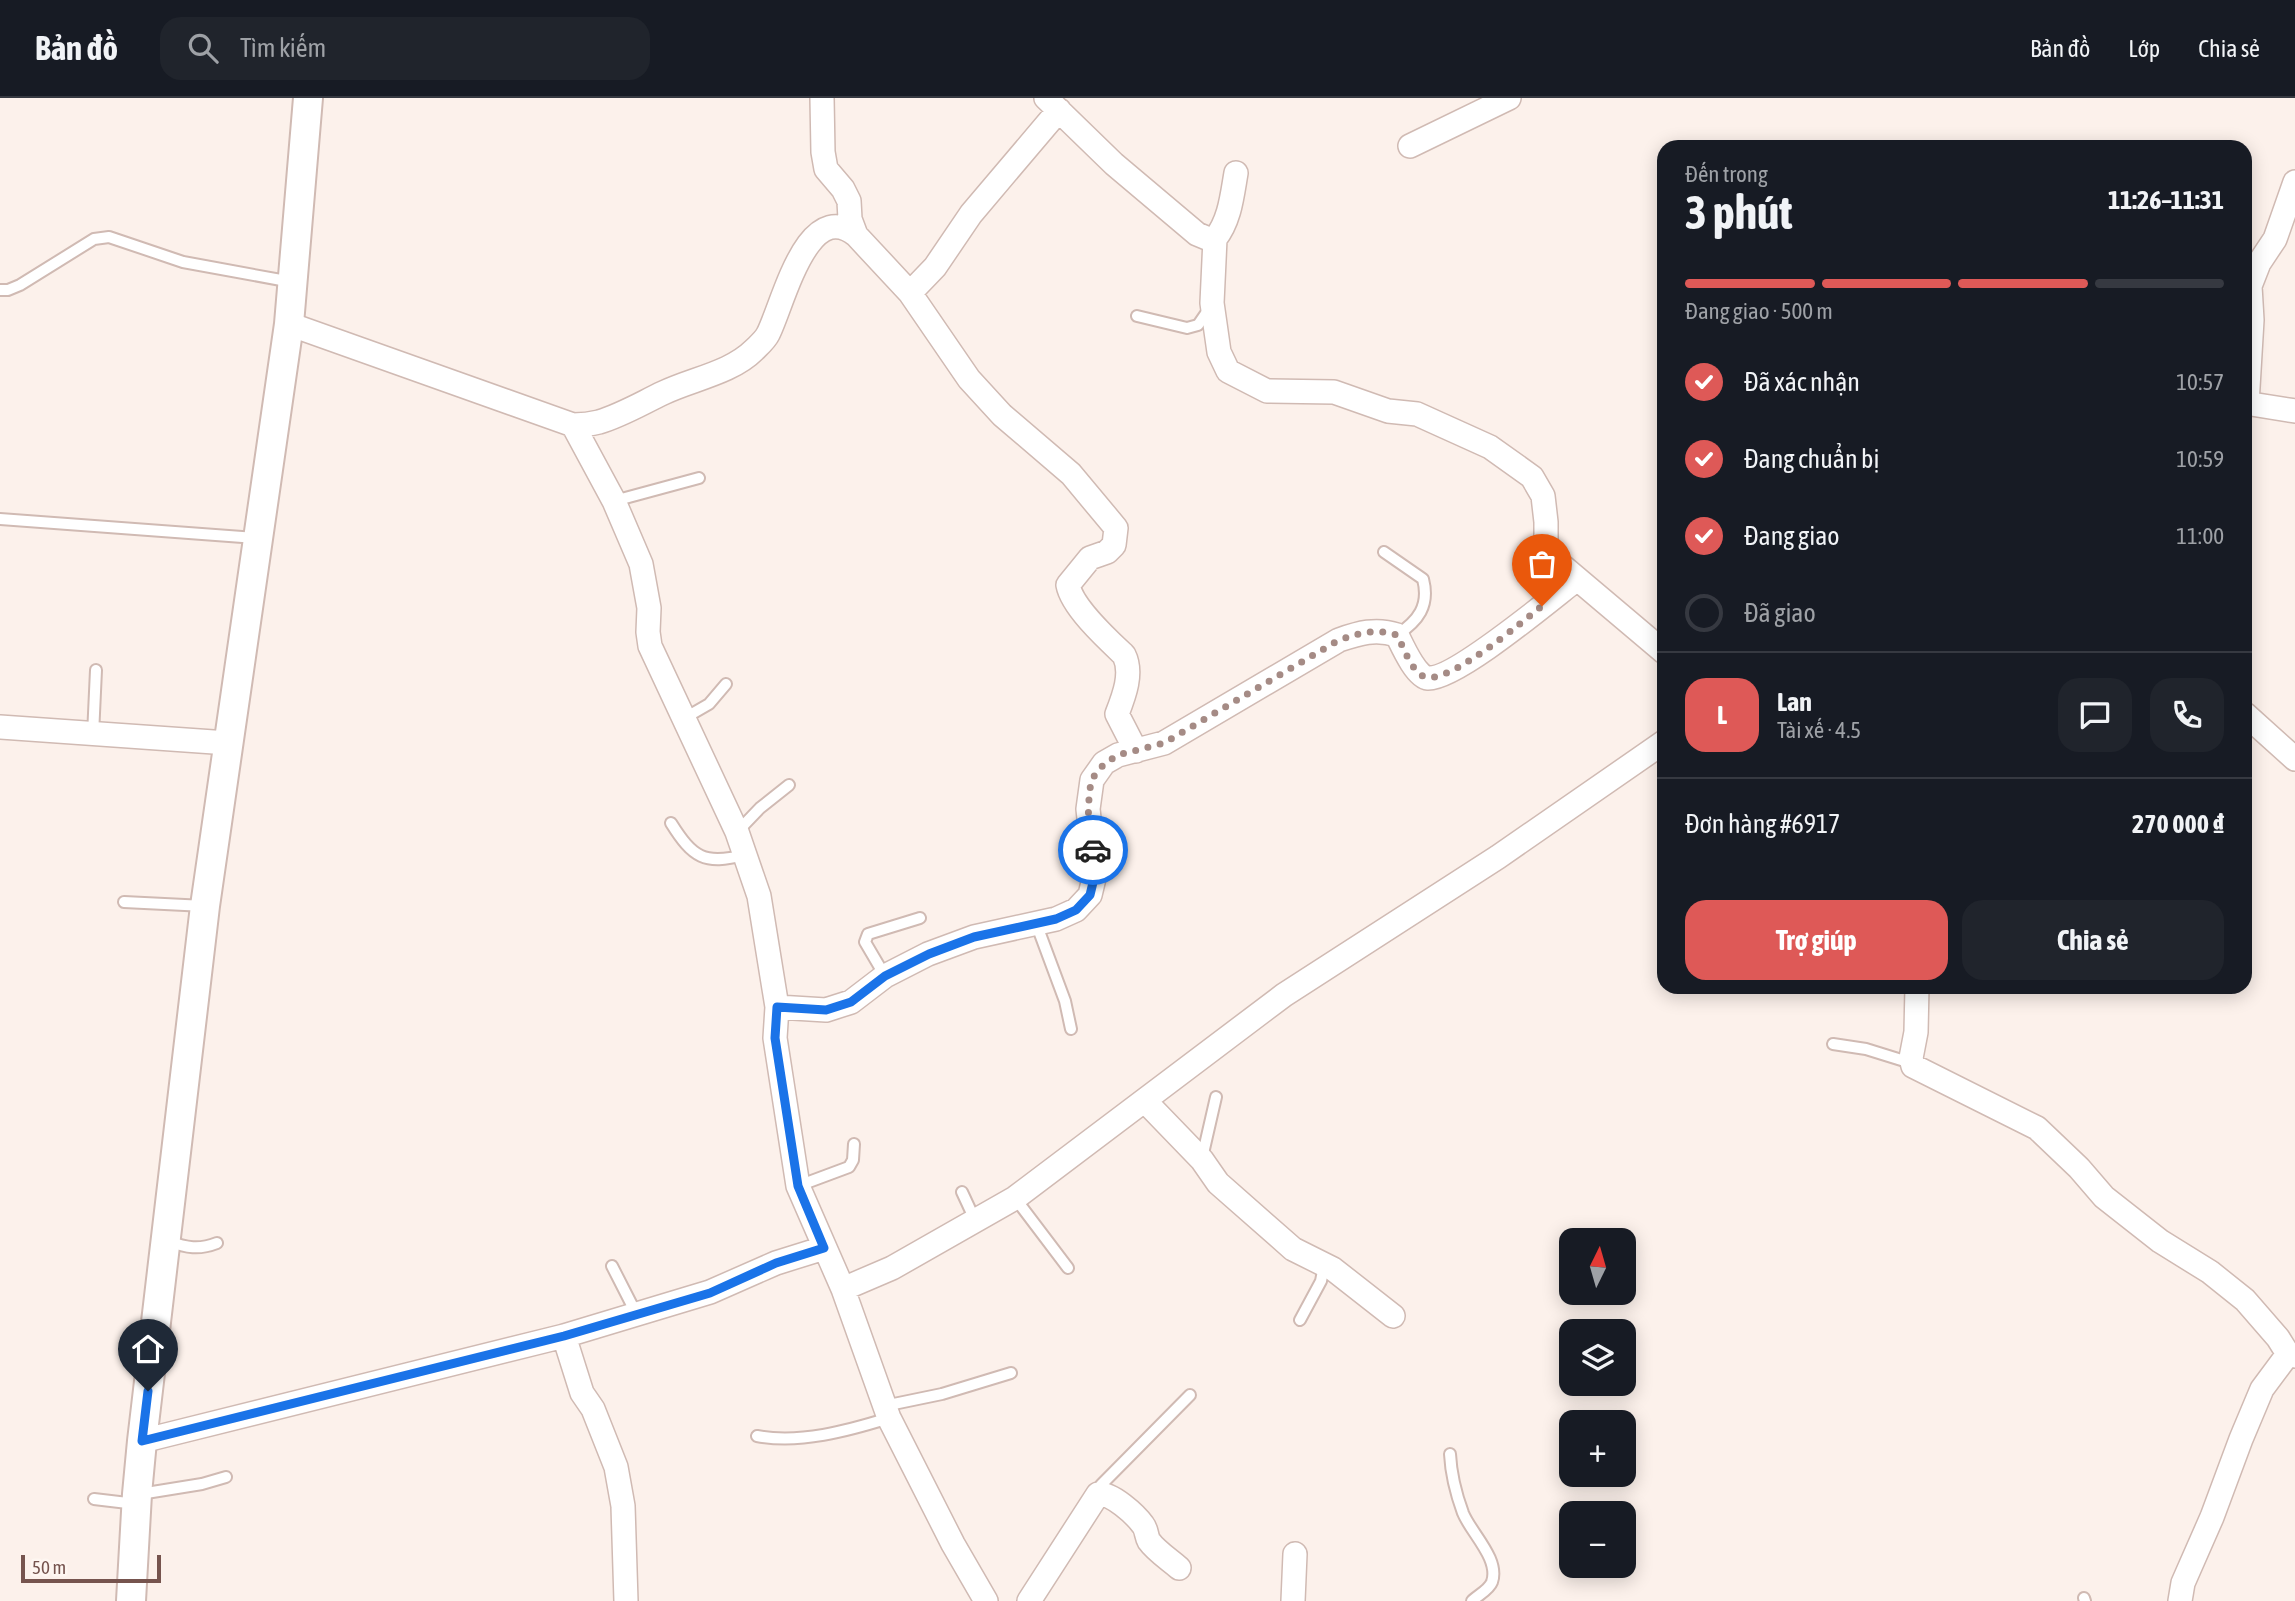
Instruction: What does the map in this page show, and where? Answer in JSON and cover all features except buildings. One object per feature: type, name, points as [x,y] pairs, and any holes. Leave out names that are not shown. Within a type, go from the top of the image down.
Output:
[{"type":"street","points":[[131,1601],[142,1441],[205,906],[289,324],[308,98]]},
{"type":"street","points":[[822,98],[822,152],[826,169],[843,189],[849,201],[850,219],[856,235]]},
{"type":"street","points":[[1410,146],[1509,98]]},
{"type":"street","points":[[910,293],[935,267],[1052,104],[1114,164],[1197,234],[1215,239]]},
{"type":"street","points":[[1236,173],[1230,211],[1215,239],[1212,303],[1219,352],[1228,371],[1267,391],[1334,392],[1388,411],[1417,414],[1490,447],[1532,477],[1543,496],[1546,544],[1561,565],[1657,646]]},
{"type":"street","points":[[2252,281],[2259,263],[2275,239],[2295,182]]},
{"type":"street","points":[[289,324],[573,425],[597,423],[729,366],[752,352],[767,336],[791,276],[812,239],[822,230],[838,226],[847,228],[910,293],[970,379],[1002,415],[1071,474],[1116,528],[1114,545],[1107,552],[1090,558],[1068,584],[1069,592],[1077,604],[1124,655],[1128,663],[1117,714],[1136,751]]},
{"type":"street","points":[[2252,405],[2295,411]]},
{"type":"street","points":[[573,425],[614,501],[641,564],[649,608],[650,646],[737,832],[759,896],[777,1007],[775,1038],[798,1186],[843,1289],[887,1412],[953,1544],[986,1601]]},
{"type":"street","points":[[777,1007],[826,1010],[851,1002],[885,976],[929,954],[974,937],[1056,919],[1076,910],[1090,895],[1095,874],[1088,809],[1091,780],[1104,764],[1118,755],[1164,743],[1339,640],[1360,633],[1384,631],[1397,635],[1419,674],[1427,678],[1443,675],[1489,648],[1577,579]]},
{"type":"street","points":[[2252,720],[2295,759]]},
{"type":"street","points":[[0,727],[228,743]]},
{"type":"street","points":[[843,1289],[892,1268],[1015,1198],[1284,995],[1498,857],[1657,747]]},
{"type":"street","points":[[1917,994],[1912,1063],[1917,1069],[2037,1128],[2079,1168],[2104,1197],[2160,1241],[2210,1272],[2245,1300],[2291,1355],[2262,1389],[2183,1583],[2180,1601]]},
{"type":"street","points":[[1145,1101],[1202,1160],[1218,1183],[1293,1249],[1333,1269],[1393,1316]]},
{"type":"street","points":[[142,1441],[564,1336],[710,1293],[776,1263],[824,1248]]},
{"type":"street","points":[[564,1336],[582,1393],[593,1409],[616,1466],[622,1506],[626,1601]]},
{"type":"street","points":[[1029,1601],[1098,1494],[1104,1493],[1114,1498],[1141,1522],[1146,1528],[1149,1541],[1178,1568]]},
{"type":"street","points":[[1293,1601],[1295,1554]]},
{"type":"lane","points":[[0,290],[20,285],[94,239],[109,237],[183,262],[292,282]]},
{"type":"lane","points":[[1137,316],[1187,328],[1198,325],[1212,303]]},
{"type":"lane","points":[[614,501],[699,478]]},
{"type":"lane","points":[[0,519],[258,538]]},
{"type":"lane","points":[[1384,552],[1423,579],[1426,589],[1425,604],[1413,625],[1397,635]]},
{"type":"lane","points":[[93,735],[96,670]]},
{"type":"lane","points":[[683,719],[709,704],[726,684]]},
{"type":"lane","points":[[737,832],[789,785]]},
{"type":"lane","points":[[671,823],[683,842],[698,856],[719,861],[745,855]]},
{"type":"lane","points":[[124,902],[205,906]]},
{"type":"lane","points":[[885,976],[864,942],[867,934],[920,918]]},
{"type":"lane","points":[[1036,923],[1065,1001],[1071,1029]]},
{"type":"lane","points":[[1833,1044],[1867,1049],[1912,1063]]},
{"type":"lane","points":[[1202,1160],[1216,1097]]},
{"type":"lane","points":[[798,1186],[849,1167],[853,1160],[854,1144]]},
{"type":"lane","points":[[962,1192],[975,1220]]},
{"type":"lane","points":[[1015,1198],[1068,1268]]},
{"type":"lane","points":[[166,1240],[188,1248],[203,1248],[217,1243]]},
{"type":"lane","points":[[612,1266],[637,1315]]},
{"type":"lane","points":[[1300,1320],[1321,1281],[1324,1266]]},
{"type":"lane","points":[[757,1436],[776,1440],[792,1439],[858,1428],[887,1412],[1011,1373]]},
{"type":"lane","points":[[1098,1494],[1101,1485],[1190,1395]]},
{"type":"lane","points":[[1450,1454],[1451,1470],[1463,1512],[1491,1562],[1493,1580],[1490,1586],[1472,1601]]},
{"type":"lane","points":[[94,1499],[137,1499],[226,1477]]},
{"type":"way so far","points":[[1093,850],[1088,809],[1091,780],[1104,764],[1118,755],[1164,743],[1339,640],[1360,633],[1384,631],[1397,635],[1419,674],[1427,678],[1443,675],[1489,648],[1542,606]]},
{"type":"route","points":[[148,1391],[142,1441],[564,1336],[710,1293],[776,1263],[824,1248],[798,1186],[775,1038],[777,1007],[826,1010],[851,1002],[885,976],[929,954],[974,937],[1056,919],[1076,910],[1090,895],[1095,874],[1093,850]]}]
